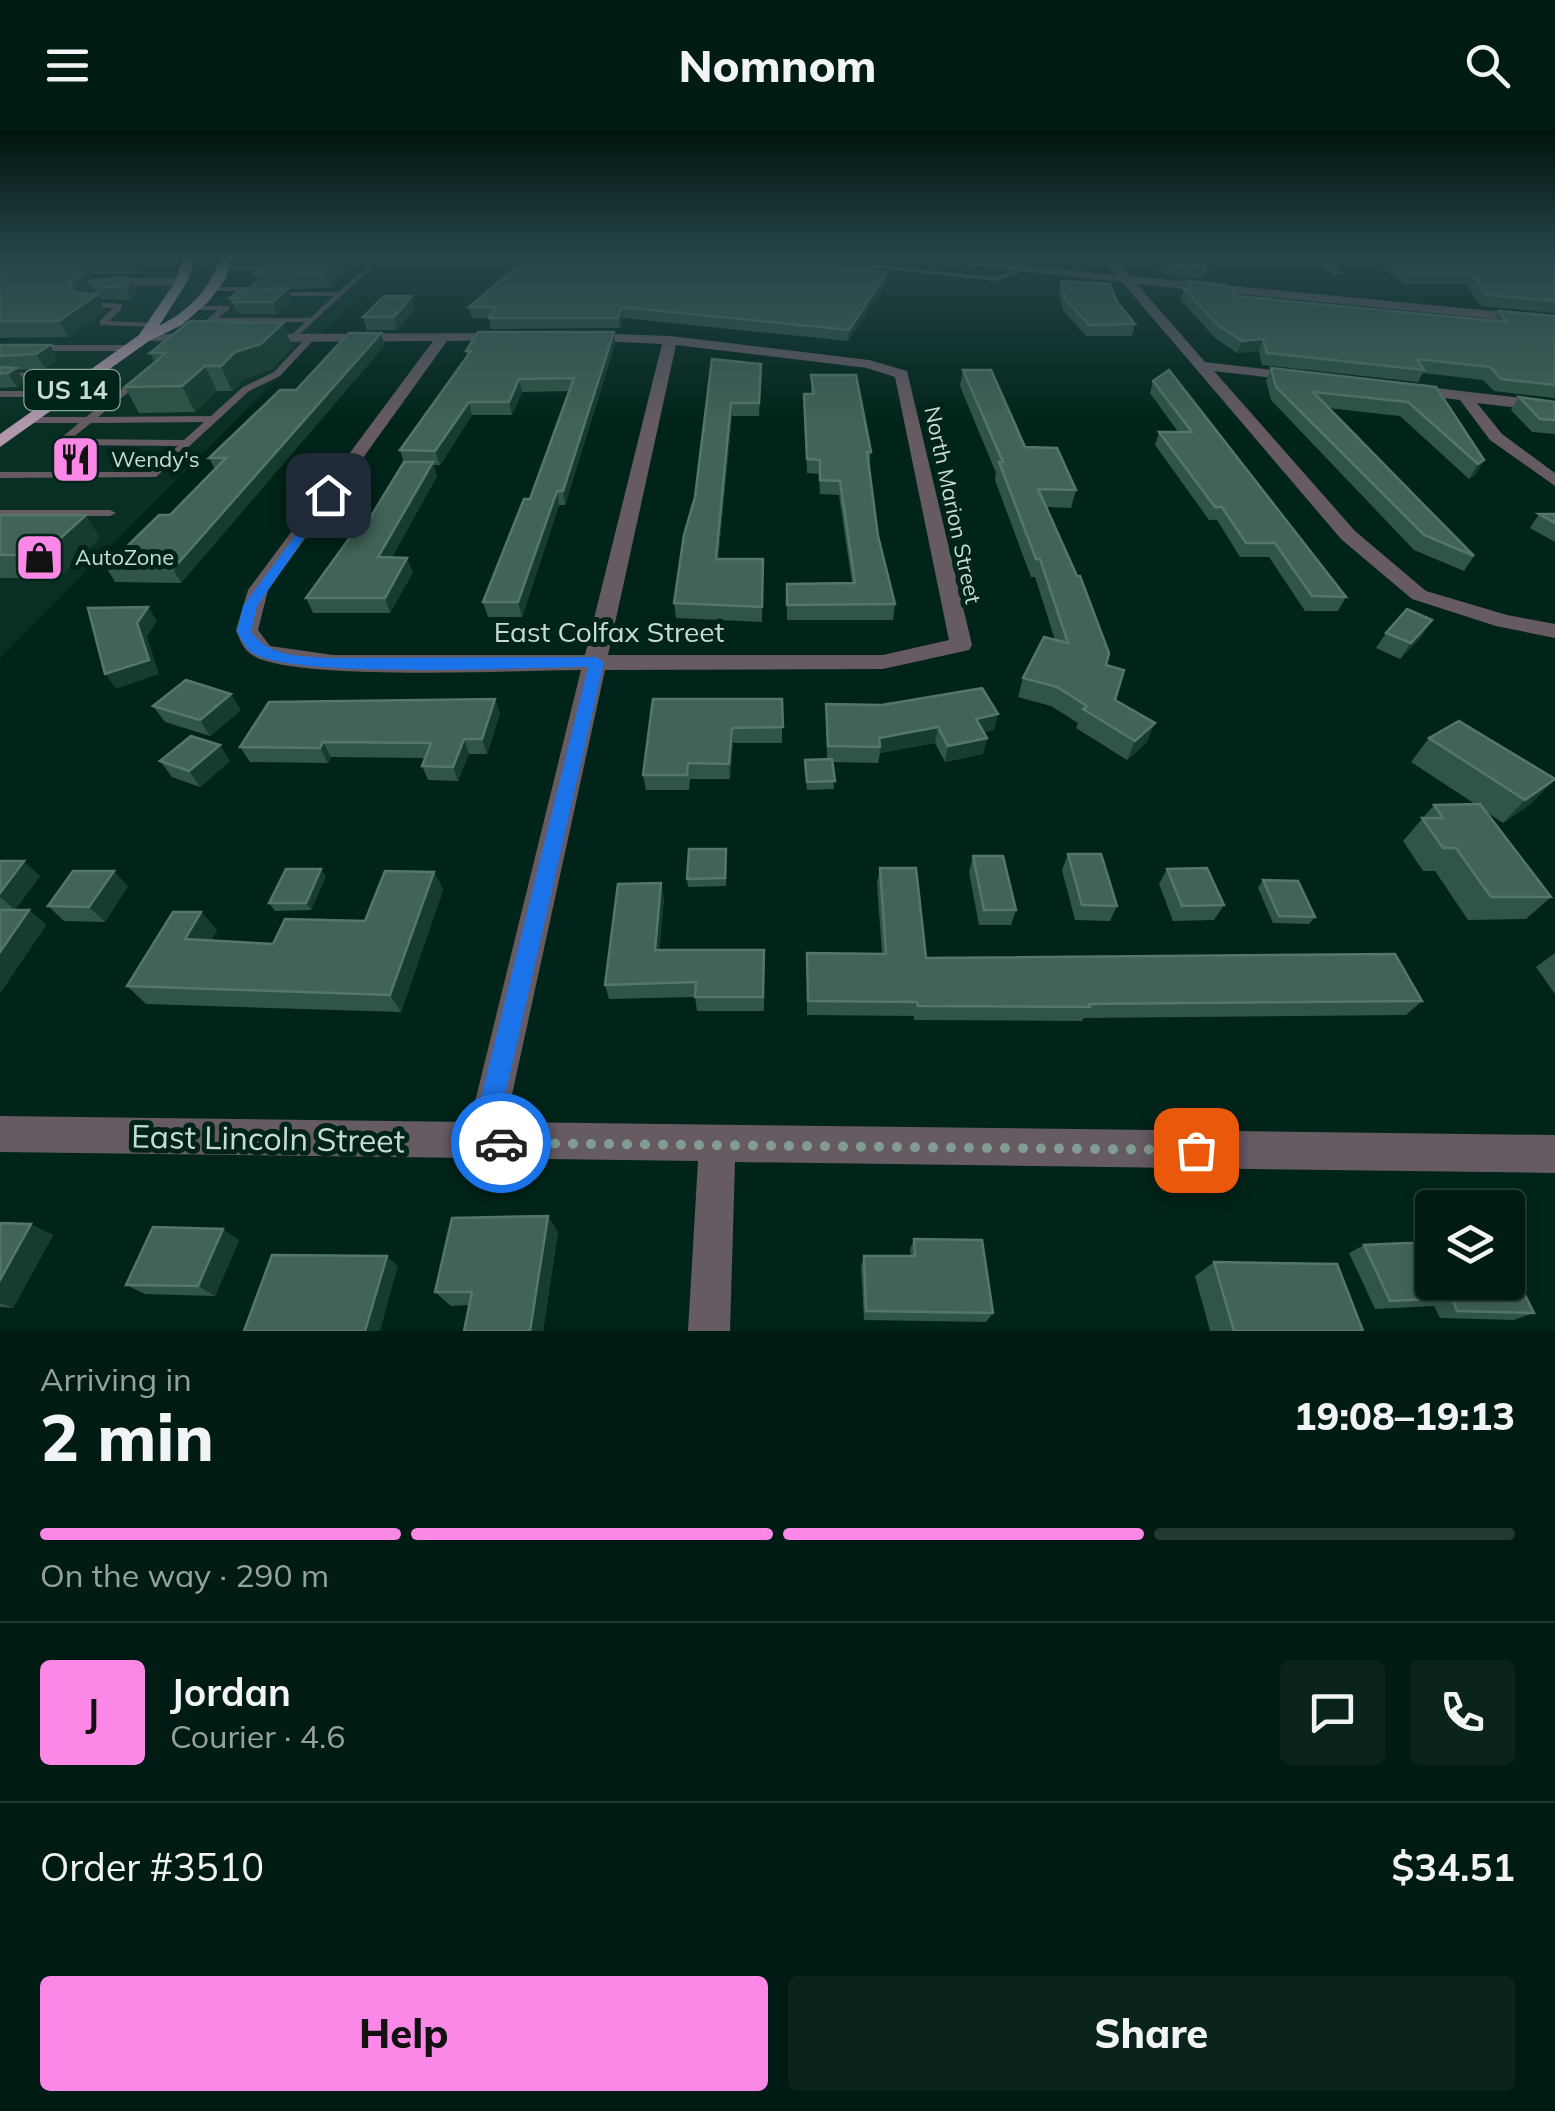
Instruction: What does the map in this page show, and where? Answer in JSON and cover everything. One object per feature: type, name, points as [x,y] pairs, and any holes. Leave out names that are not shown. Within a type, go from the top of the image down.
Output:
[{"type":"main road","name":"US 14","points":[[142,337],[159,312]]},
{"type":"main road","name":"US 14","points":[[0,442],[142,337],[177,322],[188,312]]},
{"type":"street","points":[[1153,312],[1348,535],[1419,595],[1504,621],[1555,631]]},
{"type":"street","points":[[1453,312],[1555,322]]},
{"type":"street","points":[[142,337],[226,338]]},
{"type":"street","name":"East Colfax Street","points":[[443,337],[258,590],[245,619],[244,632],[256,650],[289,660],[332,662],[883,662],[961,646]]},
{"type":"street","points":[[242,338],[534,337]]},
{"type":"street","points":[[482,1142],[670,340],[571,337]]},
{"type":"street","name":"North Marion Street","points":[[670,340],[869,364],[902,374],[961,646]]},
{"type":"street","points":[[1197,365],[1312,378]]},
{"type":"street","points":[[1388,388],[1555,407]]},
{"type":"street","points":[[1465,397],[1496,438],[1555,480]]},
{"type":"street","name":"East Lincoln Street","points":[[0,1134],[1555,1154]]},
{"type":"street","points":[[709,1331],[717,1146]]},
{"type":"lane","points":[[113,312],[103,323],[142,337]]},
{"type":"lane","points":[[221,312],[210,320],[312,320]]},
{"type":"lane","points":[[293,338],[321,312]]},
{"type":"lane","points":[[0,352],[7,348],[142,337]]},
{"type":"lane","points":[[177,349],[192,338]]},
{"type":"lane","points":[[0,475],[152,475],[246,389],[278,374],[312,338]]},
{"type":"lane","points":[[0,376],[96,373]]},
{"type":"lane","points":[[147,373],[87,420],[66,442],[189,443]]},
{"type":"lane","points":[[0,394],[67,394]]},
{"type":"lane","points":[[16,427],[87,420],[214,419]]},
{"type":"lane","points":[[0,513],[110,513]]},
{"type":"shaded area","points":[[48,312],[343,312],[0,658],[0,345]]},
{"type":"building","points":[[0,312],[72,312],[59,321],[0,321]]},
{"type":"building","points":[[368,312],[398,312],[394,317],[363,317]]},
{"type":"building","points":[[493,312],[620,312],[618,318],[489,318]]},
{"type":"building","points":[[672,312],[861,312],[849,330]]},
{"type":"building","points":[[1077,312],[1125,312],[1135,324],[1089,325]]},
{"type":"building","points":[[1206,312],[1404,312],[1507,322],[1500,312],[1555,316],[1555,385],[1501,379],[1490,367],[1417,359],[1424,370],[1267,353],[1263,339],[1242,341]]},
{"type":"building","points":[[190,321],[283,323],[261,344],[235,352],[221,366],[205,366],[182,386],[125,387],[166,353],[150,353]]},
{"type":"building","points":[[478,332],[614,332],[563,491],[557,491],[518,602],[483,602],[524,499],[530,499],[574,378],[519,379],[509,402],[469,402],[435,451],[400,450],[471,351],[466,351]]},
{"type":"building","points":[[349,333],[381,333],[173,569],[106,567],[159,515],[170,515],[226,458],[209,458],[280,390],[296,390]]},
{"type":"building","points":[[0,345],[50,345],[36,354],[0,356]]},
{"type":"building","points":[[712,359],[761,364],[759,403],[731,403],[716,559],[763,559],[762,607],[674,603],[684,535],[695,497]]},
{"type":"building","points":[[0,367],[16,368],[0,373]]},
{"type":"building","points":[[1271,368],[1436,387],[1484,460],[1478,464],[1408,402],[1313,392],[1474,556],[1424,535],[1276,387]]},
{"type":"building","points":[[963,370],[991,370],[1025,447],[1057,448],[1076,490],[1038,489],[1080,576],[1109,653],[1106,665],[1124,670],[1115,700],[1155,723],[1135,741],[1083,709],[1087,706],[1057,687],[1023,678],[1044,637],[1068,643],[1040,559],[1036,559],[999,462],[1003,462]]},
{"type":"building","points":[[1169,370],[1346,597],[1312,596],[1275,543],[1246,543],[1222,507],[1215,507],[1159,432],[1192,432],[1153,381]]},
{"type":"building","points":[[811,375],[856,375],[871,452],[867,452],[878,536],[895,604],[787,605],[787,584],[855,583],[840,481],[820,480],[820,460],[807,459],[804,394],[814,394]]},
{"type":"building","points":[[1519,397],[1555,402],[1555,420],[1540,419]]},
{"type":"building","points":[[404,462],[433,462],[378,557],[407,558],[385,598],[306,598],[351,536],[359,536]]},
{"type":"building","points":[[1539,514],[1555,514],[1555,523]]},
{"type":"building","points":[[0,515],[86,515],[42,555],[0,555]]},
{"type":"building","points":[[148,607],[137,623],[149,660],[105,674],[88,608]]},
{"type":"building","points":[[1407,609],[1432,620],[1411,643],[1386,633]]},
{"type":"building","points":[[186,680],[231,694],[200,720],[153,706]]},
{"type":"building","points":[[982,688],[998,714],[976,719],[987,738],[948,746],[938,727],[879,738],[880,747],[828,746],[826,704],[882,705]]},
{"type":"building","points":[[495,699],[482,739],[464,739],[453,767],[422,766],[431,743],[323,742],[320,748],[240,747],[269,702]]},
{"type":"building","points":[[653,699],[782,699],[783,727],[732,728],[729,764],[688,763],[687,775],[643,775]]},
{"type":"building","points":[[1459,721],[1555,779],[1525,800],[1429,738]]},
{"type":"building","points":[[191,736],[220,745],[189,771],[160,761]]},
{"type":"building","points":[[832,759],[835,781],[807,782],[805,760]]},
{"type":"building","points":[[1480,804],[1551,897],[1491,897],[1456,848],[1443,848],[1422,818],[1443,818],[1434,805]]},
{"type":"building","points":[[689,849],[726,849],[725,878],[687,879]]},
{"type":"building","points":[[1068,854],[1101,854],[1117,906],[1082,905]]},
{"type":"building","points":[[973,856],[1003,856],[1016,910],[984,910]]},
{"type":"building","points":[[0,861],[24,861],[0,893]]},
{"type":"building","points":[[880,868],[916,868],[926,958],[1395,954],[1422,1001],[1089,1004],[1090,1007],[808,1001],[807,953],[886,954]]},
{"type":"building","points":[[1207,868],[1224,905],[1182,906],[1167,869]]},
{"type":"building","points":[[286,869],[321,869],[306,903],[269,903]]},
{"type":"building","points":[[73,871],[114,871],[89,907],[48,906]]},
{"type":"building","points":[[385,871],[434,872],[390,995],[127,986],[173,912],[201,912],[185,939],[273,944],[285,919],[365,921]]},
{"type":"building","points":[[1263,880],[1298,881],[1315,917],[1279,916]]},
{"type":"building","points":[[661,883],[655,950],[764,950],[763,997],[695,997],[696,982],[605,985],[618,884]]},
{"type":"building","points":[[0,910],[29,910],[0,952]]},
{"type":"building","points":[[548,1216],[530,1331],[464,1331],[472,1292],[435,1292],[452,1218]]},
{"type":"building","points":[[0,1223],[31,1224],[0,1280]]},
{"type":"building","points":[[153,1227],[223,1229],[198,1286],[126,1285]]},
{"type":"building","points":[[914,1239],[982,1240],[993,1313],[866,1311],[864,1256],[915,1256]]},
{"type":"building","points":[[1415,1244],[1415,1300],[1390,1301],[1364,1245]]},
{"type":"building","points":[[272,1255],[387,1256],[365,1331],[244,1331]]},
{"type":"building","points":[[1214,1262],[1337,1264],[1363,1331],[1234,1331]]},
{"type":"building","points":[[1525,1295],[1534,1313],[1457,1311],[1453,1300],[1525,1300]]},
{"type":"way so far","points":[[501,1143],[1196,1150]]},
{"type":"place","name":"Wendy's","points":[[76,459]]},
{"type":"place","name":"AutoZone","points":[[40,557]]},
{"type":"route","points":[[328,495],[250,606],[244,632],[256,650],[289,660],[332,662],[596,662],[482,1142],[501,1143]]}]
